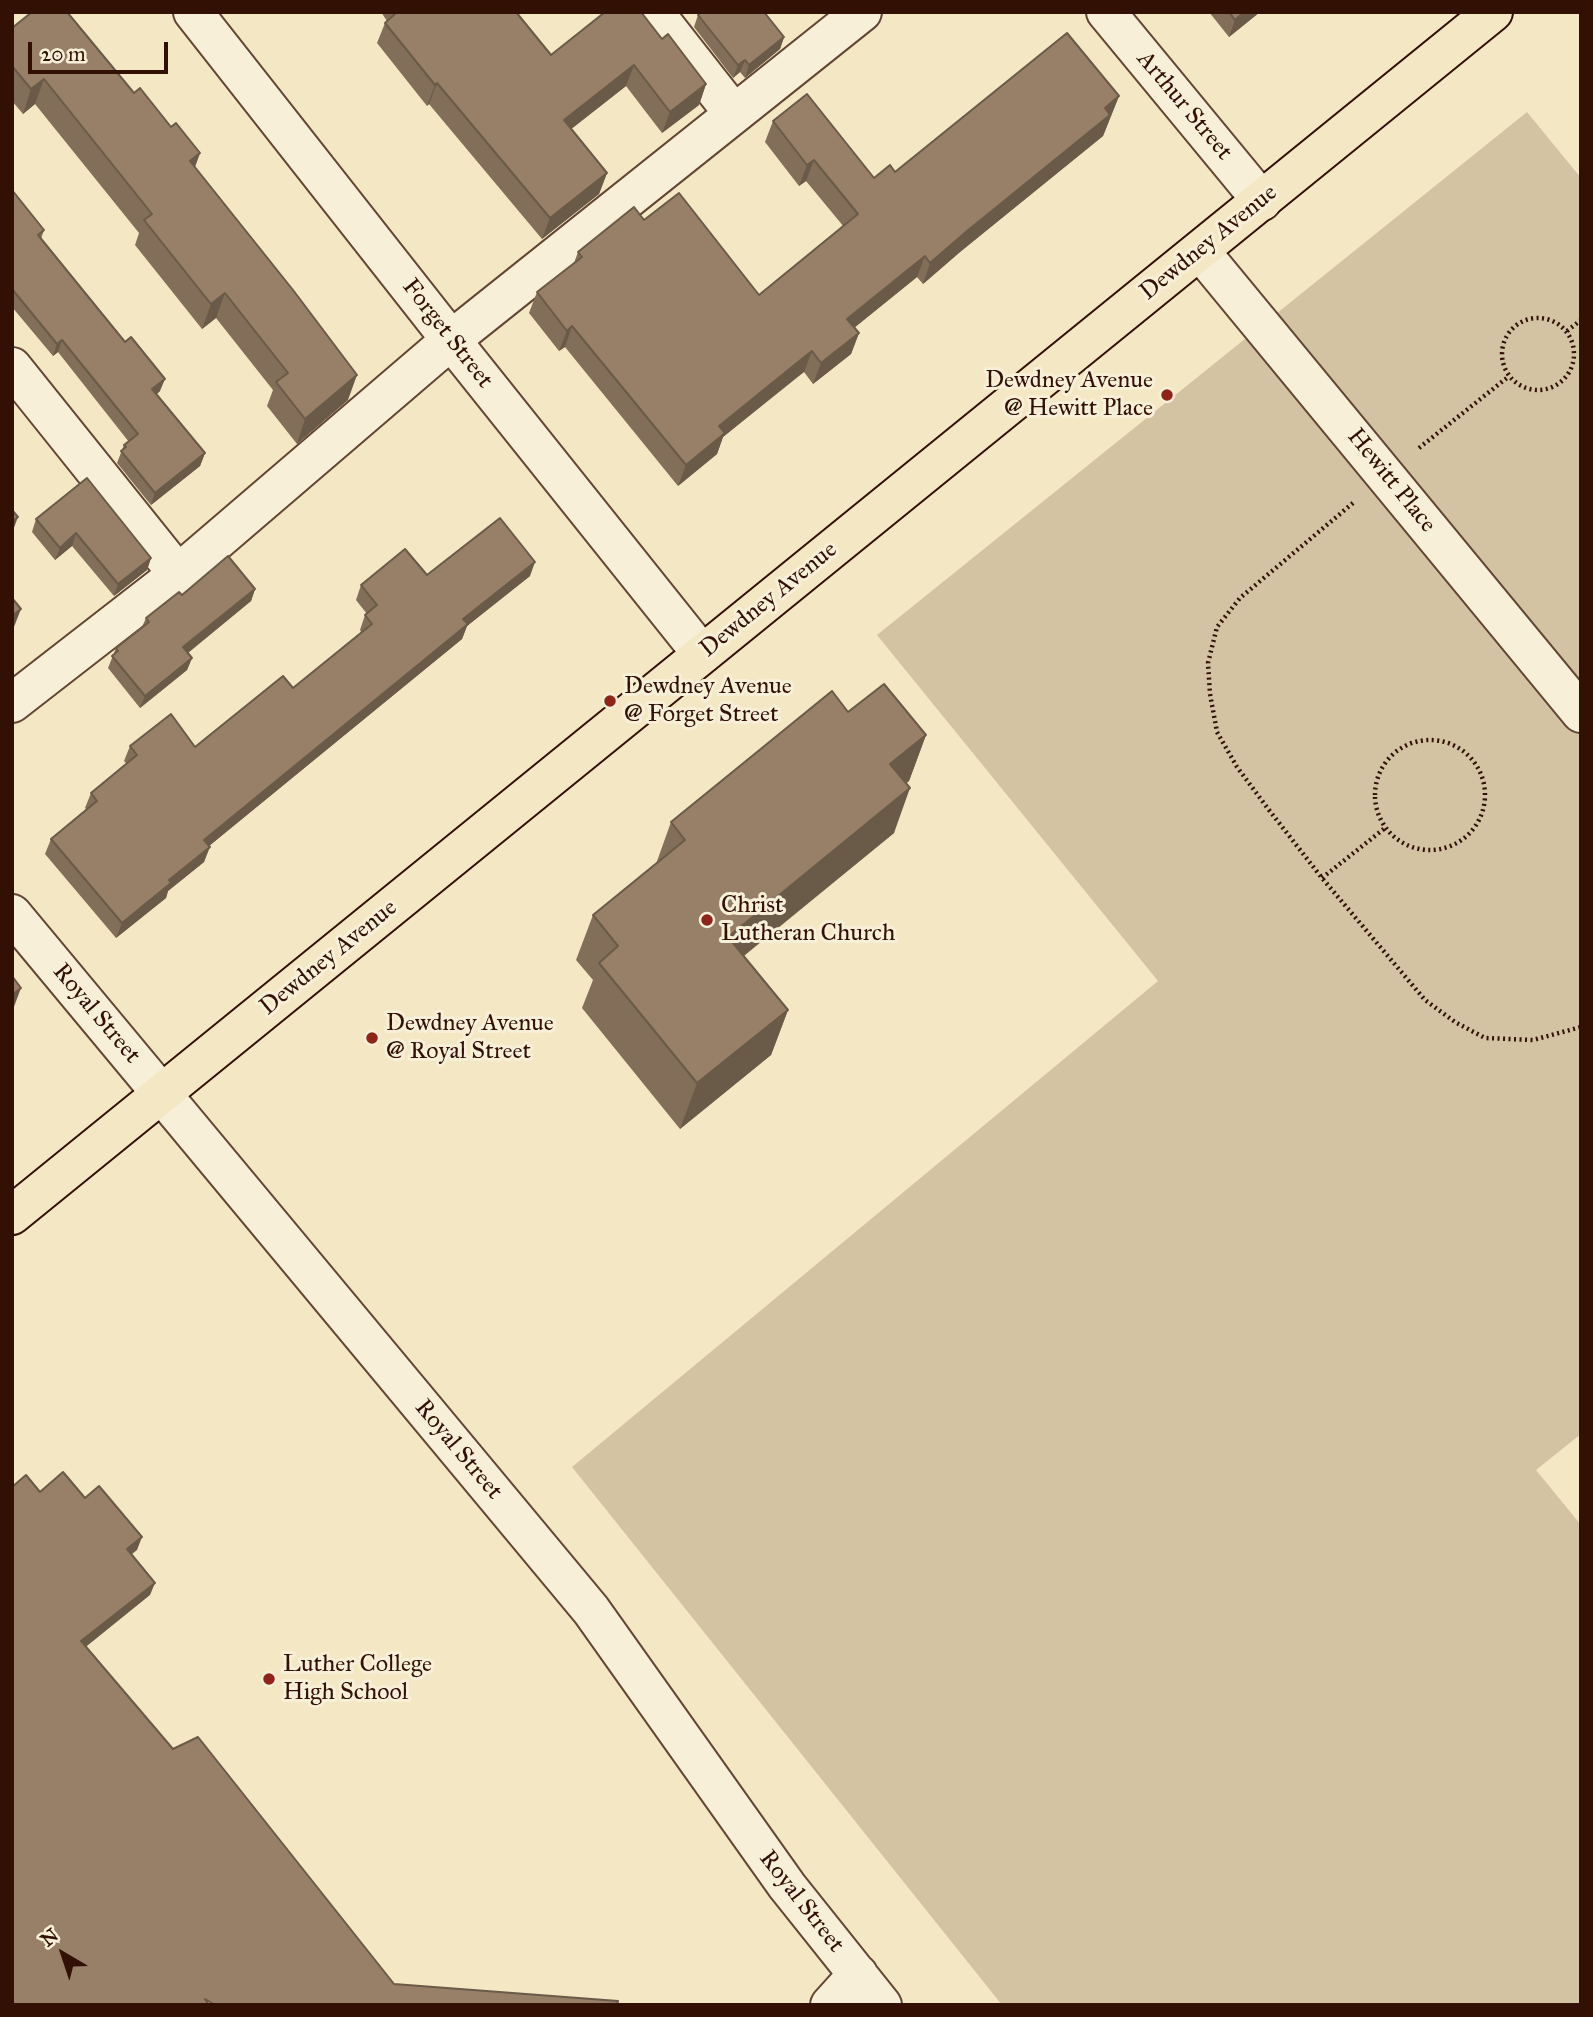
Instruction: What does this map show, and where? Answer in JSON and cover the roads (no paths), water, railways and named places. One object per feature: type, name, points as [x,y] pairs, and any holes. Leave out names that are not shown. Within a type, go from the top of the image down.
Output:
[{"type":"main road","name":"Dewdney Avenue","points":[[12,1215],[1493,12]]},
{"type":"street","name":"Forget Street","points":[[193,12],[702,654]]},
{"type":"street","points":[[654,12],[734,114]]},
{"type":"street","points":[[12,703],[178,573],[451,340],[862,12]]},
{"type":"street","name":"Arthur Street","points":[[1106,12],[1262,201]]},
{"type":"street","name":"Hewitt Place","points":[[1200,251],[1581,712]]},
{"type":"street","points":[[12,367],[178,573]]},
{"type":"street","name":"Royal Street","points":[[12,914],[591,1610],[787,1886],[882,2005]]},
{"type":"street","points":[[830,2005],[858,1974]]},
{"type":"place","name":"Dewdney Avenue @ Hewitt Place","points":[[1167,395]]},
{"type":"place","name":"Dewdney Avenue @ Forget Street","points":[[610,701]]},
{"type":"place","name":"Christ Lutheran Church","points":[[707,920]]},
{"type":"place","name":"Dewdney Avenue @ Royal Street","points":[[372,1038]]},
{"type":"place","name":"Luther College High School","points":[[269,1679]]}]
